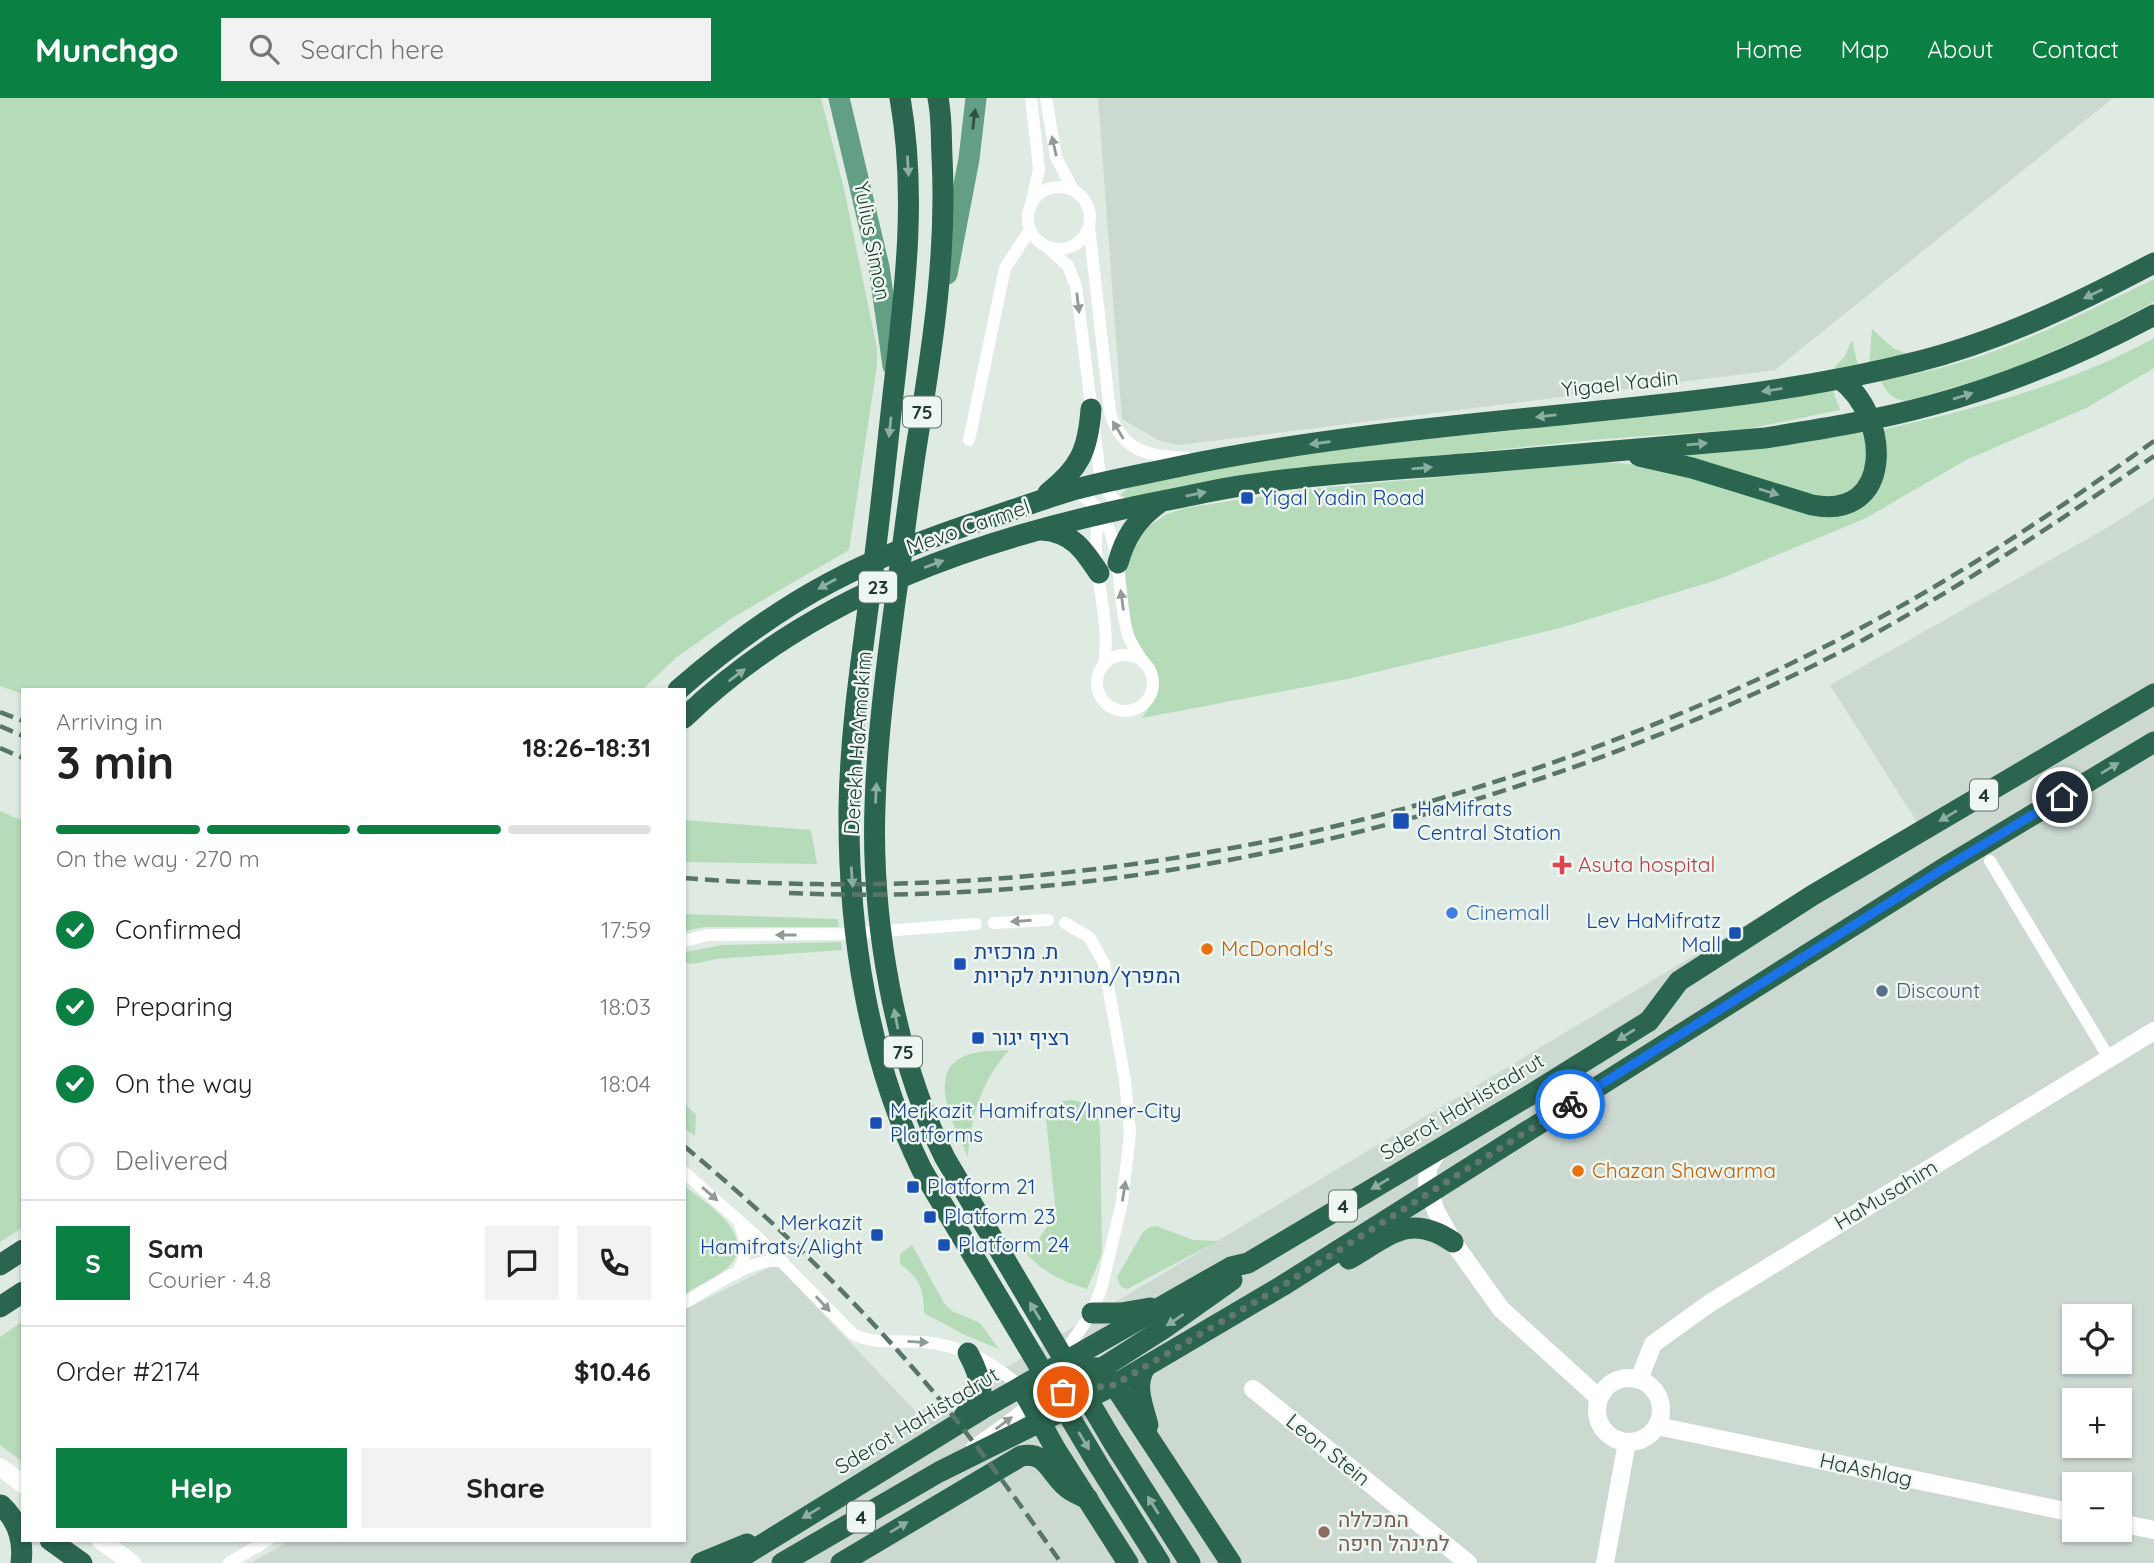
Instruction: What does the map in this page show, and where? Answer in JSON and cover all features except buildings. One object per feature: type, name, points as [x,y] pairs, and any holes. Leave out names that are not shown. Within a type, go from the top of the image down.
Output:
[{"type":"highway","name":"Derekh HaAmakim","points":[[900,98],[908,160],[909,207],[903,318],[857,700],[849,809],[857,936],[871,1024],[880,1061],[905,1136],[922,1170],[1160,1563]]},
{"type":"highway","name":"Derekh HaAmakim","points":[[938,98],[944,190],[940,271],[931,355],[882,702],[875,810],[882,933],[902,1046],[929,1126],[945,1158],[1113,1442],[1190,1563]]},
{"type":"highway","name":"Yigael Yadin","points":[[1104,497],[1136,475],[1226,457],[1444,427],[1742,395],[1840,379],[1919,361],[2010,331],[2101,291],[2154,263]]},
{"type":"highway","name":"Yigael Yadin","points":[[1073,490],[1104,497],[1129,508],[1244,485],[1765,438],[1933,405],[2026,375],[2154,315]]},
{"type":"highway","points":[[1609,452],[1668,462],[1823,508],[1835,506],[1858,497],[1875,468],[1877,446],[1870,419],[1861,400],[1840,379]]},
{"type":"highway","points":[[1032,503],[1074,471],[1086,444],[1091,409]]},
{"type":"highway","name":"Mevo Carmel","points":[[681,688],[763,624],[828,583],[912,545],[1073,490]]},
{"type":"highway","name":"Mevo Carmel","points":[[686,716],[777,644],[840,605],[921,568],[1030,531],[1104,497]]},
{"type":"highway","points":[[1030,531],[1054,531],[1073,540],[1108,568],[1133,528],[1148,511],[1163,501]]},
{"type":"highway","name":"Sderot HaHistadrut","points":[[782,1563],[939,1472],[1033,1401],[1054,1368],[1231,1267],[1248,1263],[1439,1150],[1648,1021],[1679,981],[1813,895],[2154,694]]},
{"type":"highway","name":"Sderot HaHistadrut","points":[[775,1534],[953,1427],[1033,1401],[1114,1385],[1282,1286],[1946,867],[2154,741]]},
{"type":"highway","points":[[1282,1286],[1346,1261],[1403,1228],[1428,1228],[1453,1242]]},
{"type":"highway","points":[[0,1265],[21,1251]]},
{"type":"highway","points":[[1033,1401],[1071,1391],[1099,1368],[1208,1298],[1240,1274],[1248,1263]]},
{"type":"highway","points":[[0,1307],[21,1293]]},
{"type":"highway","points":[[1092,1313],[1133,1311],[1172,1301]]},
{"type":"highway","points":[[953,1427],[981,1396],[980,1382],[968,1353]]},
{"type":"highway","points":[[1054,1368],[1073,1365],[1099,1368],[1114,1385],[1231,1563]]},
{"type":"highway","points":[[1146,1366],[1140,1377],[1140,1396],[1158,1450]]},
{"type":"highway","points":[[1033,1401],[1071,1391],[1114,1385]]},
{"type":"highway","points":[[1033,1401],[1088,1499],[1128,1563]]},
{"type":"highway","points":[[841,1563],[1021,1456],[1035,1454],[1063,1485],[1088,1499]]},
{"type":"highway","points":[[1,1504],[21,1519]]},
{"type":"highway","points":[[1,1504],[11,1515],[21,1538]]},
{"type":"highway","points":[[701,1563],[775,1534]]},
{"type":"highway","name":"4","points":[[732,1563],[775,1534]]},
{"type":"highway","points":[[21,1563],[22,1542]]},
{"type":"highway","points":[[53,1542],[81,1561]]},
{"type":"main road","name":"Yulius Simon","points":[[839,98],[879,267],[894,386]]},
{"type":"main road","points":[[931,355],[969,159],[976,98]]},
{"type":"street","points":[[1031,98],[1039,169],[1027,220],[1035,238],[1068,266],[1076,286],[1091,409],[1112,537],[1108,568],[1104,664],[1098,675],[1098,691],[1107,705],[1125,711],[1140,706],[1150,694],[1152,677],[1127,632],[1108,568],[1096,539],[1104,497]]},
{"type":"street","points":[[1046,98],[1056,157],[1073,190],[1087,204],[1090,214],[1089,226],[1114,428],[1121,438],[1134,448],[1150,454],[1166,457],[1226,457]]},
{"type":"street","points":[[1032,202],[1038,195],[1055,187],[1073,190]]},
{"type":"street","points":[[1046,246],[1062,250],[1072,247],[1080,241],[1089,226]]},
{"type":"street","points":[[969,440],[1005,268],[1030,230]]},
{"type":"street","points":[[1073,490],[1090,501],[1104,497]]},
{"type":"street","points":[[1104,664],[1126,655],[1144,663]]},
{"type":"street","points":[[1990,861],[2109,1058]]},
{"type":"street","points":[[994,923],[1048,920]]},
{"type":"street","points":[[1054,1368],[1092,1313],[1104,1279],[1119,1219],[1127,1168],[1129,1122],[1115,1017],[1104,963],[1089,937],[1065,923]]},
{"type":"street","points":[[686,940],[708,935],[844,934],[976,924]]},
{"type":"street","name":"HaMusahim","points":[[1639,1379],[1653,1344],[1710,1303],[2154,1031]]},
{"type":"street","points":[[1439,1150],[1428,1167],[1428,1193],[1453,1242],[1501,1309],[1599,1398]]},
{"type":"street","points":[[686,1174],[783,1263],[846,1330],[859,1338],[874,1341],[924,1342],[968,1353],[992,1365],[1033,1401]]},
{"type":"street","points":[[734,1216],[742,1228],[746,1245],[745,1257],[737,1274]]},
{"type":"street","points":[[686,1302],[764,1261],[783,1263]]},
{"type":"street","points":[[1619,1379],[1639,1379],[1647,1383],[1660,1398],[1661,1417],[1657,1426],[1645,1438],[1627,1442],[1608,1435],[1602,1427],[1596,1408],[1604,1390],[1619,1379]]},
{"type":"street","name":"Leon Stein","points":[[1253,1389],[1468,1563]]},
{"type":"street","name":"HaAshlag","points":[[1657,1426],[2062,1510]]},
{"type":"street","points":[[1605,1563],[1627,1442]]},
{"type":"street","points":[[0,1467],[21,1483]]},
{"type":"street","points":[[2132,1526],[2154,1530]]},
{"type":"street","points":[[103,1542],[132,1563]]},
{"type":"street","points":[[229,1563],[265,1542]]},
{"type":"shaded area","points":[[1098,98],[2113,98],[1775,370],[1180,445],[1160,441],[1122,419]]},
{"type":"shaded area","points":[[2154,498],[2154,1563],[251,1563],[287,1542],[686,1542],[686,1309],[776,1264],[917,1413],[1012,1364],[1917,822],[1830,685],[2110,526]]},
{"type":"green space","points":[[0,98],[821,98],[844,189],[877,348],[877,365],[849,550],[732,618],[677,657],[644,688],[21,688],[21,693],[0,686]]},
{"type":"green space","points":[[2154,279],[2154,302],[2101,330],[2003,373],[1906,401],[1890,395],[1880,380],[1922,372],[1987,354],[2044,331]]},
{"type":"green space","points":[[1872,329],[1893,348],[1914,357],[1869,368]]},
{"type":"green space","points":[[2154,338],[2154,368],[2086,408],[1966,460],[1866,518],[1717,580],[1560,628],[1347,679],[1142,718],[1155,698],[1158,679],[1131,627],[1125,571],[1128,555],[1138,540],[1148,527],[1165,515],[1185,508],[1310,489],[1604,462],[1652,466],[1848,512],[1881,430],[2021,394],[2089,369]]},
{"type":"green space","points":[[1852,340],[1859,370],[1824,379],[1845,356]]},
{"type":"green space","points":[[1833,391],[1840,410],[1747,429],[1603,439],[1362,463],[1130,499],[1120,495],[1140,482],[1321,450],[1691,412]]},
{"type":"green space","points":[[1864,431],[1867,457],[1865,474],[1854,487],[1832,502],[1679,454],[1795,444]]},
{"type":"green space","points":[[0,811],[21,820],[21,1228],[0,1242]]},
{"type":"green space","points":[[686,820],[811,830],[817,864],[686,862]]},
{"type":"green space","points":[[686,914],[838,919],[839,927],[705,927],[686,931]]},
{"type":"green space","points":[[841,942],[842,950],[716,959],[693,964],[686,962],[686,952],[722,945]]},
{"type":"green space","points":[[1009,1050],[991,1074],[979,1100],[968,1157],[946,1100],[948,1071],[956,1061],[971,1054]]},
{"type":"green space","points":[[1071,1100],[1090,1107],[1100,1126],[1102,1254],[1087,1289],[1048,1272],[1025,1252],[1019,1243],[1038,1240],[1056,1214],[1046,1118],[1056,1105]]},
{"type":"green space","points":[[686,1106],[696,1114],[695,1136],[686,1129]]},
{"type":"green space","points":[[686,1187],[725,1220],[737,1242],[737,1254],[730,1265],[686,1293]]},
{"type":"green space","points":[[1156,1226],[1193,1240],[1218,1241],[1127,1289],[1121,1287],[1117,1277],[1143,1232]]},
{"type":"green space","points":[[912,1245],[944,1303],[952,1311],[980,1323],[999,1349],[924,1313],[920,1285],[900,1264],[900,1254]]},
{"type":"green space","points":[[21,1322],[21,1461],[0,1445],[0,1337]]},
{"type":"railway","points":[[686,878],[835,884],[987,879],[1138,863],[1287,837],[1434,800],[1579,753],[1719,697],[1855,631],[1933,588],[2008,541],[2154,441]]},
{"type":"railway","points":[[789,893],[926,894],[1064,884],[1204,865],[1342,836],[1479,799],[1612,753],[1740,700],[1863,640],[1974,575],[2154,456]]},
{"type":"railway","points":[[0,712],[21,720]]},
{"type":"railway","points":[[0,726],[21,735]]},
{"type":"railway","points":[[0,748],[21,757]]},
{"type":"railway","points":[[686,1148],[786,1236],[912,1366],[957,1421],[1061,1563]]},
{"type":"way so far","points":[[1063,1392],[1101,1389],[1114,1385],[1282,1286],[1570,1104]]},
{"type":"place","name":"Yigal Yadin Road","points":[[1247,498]]},
{"type":"place","name":"HaMifrats Central Station","points":[[1401,821]]},
{"type":"place","name":"Asuta hospital","points":[[1562,865]]},
{"type":"place","name":"Cinemall","points":[[1452,913]]},
{"type":"place","name":"Lev HaMifratz Mall","points":[[1735,933]]},
{"type":"place","name":"McDonald's","points":[[1207,949]]},
{"type":"place","name":"ת. מרכזית המפרץ/מטרונית לקריות","points":[[960,964]]},
{"type":"place","name":"Discount","points":[[1882,991]]},
{"type":"place","name":"רציף יגור","points":[[978,1038]]},
{"type":"place","name":"Merkazit Hamifrats/Inner-City Platforms","points":[[876,1123]]},
{"type":"place","name":"Chazan Shawarma","points":[[1578,1171]]},
{"type":"place","name":"Platform 21","points":[[913,1187]]},
{"type":"place","name":"Platform 23","points":[[930,1217]]},
{"type":"place","name":"Merkazit Hamifrats/Alight","points":[[877,1235]]},
{"type":"place","name":"Platform 24","points":[[944,1245]]},
{"type":"place","name":"המכללה למינהל חיפה","points":[[1324,1532]]},
{"type":"route","points":[[1570,1104],[2062,797]]}]
